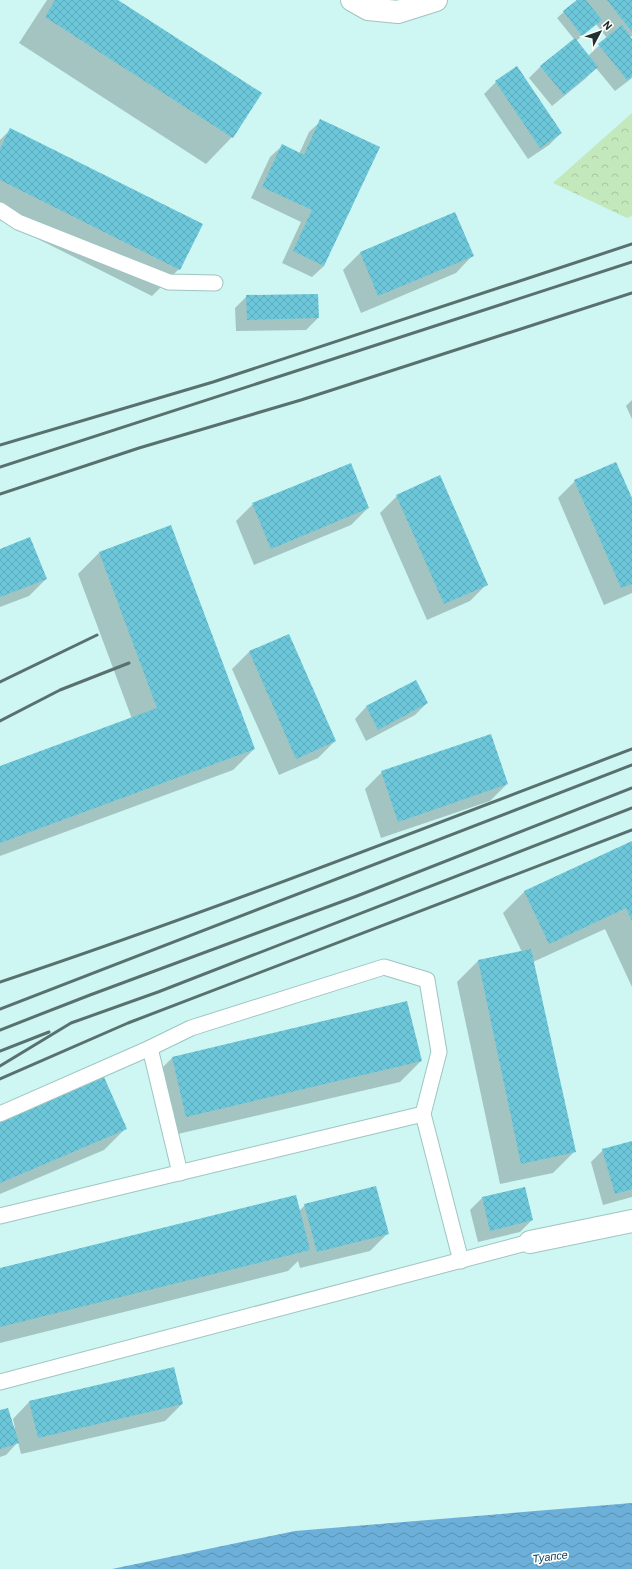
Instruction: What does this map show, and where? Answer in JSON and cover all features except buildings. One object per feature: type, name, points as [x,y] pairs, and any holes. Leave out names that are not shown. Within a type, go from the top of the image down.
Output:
[{"type":"street","points":[[352,0],[368,9],[398,12],[436,0]]},
{"type":"street","points":[[530,1242],[632,1221]]},
{"type":"lane","points":[[0,210],[18,222],[169,282],[215,282]]},
{"type":"lane","points":[[0,1114],[150,1048],[191,1028],[384,967],[428,980],[439,1052],[423,1114],[461,1261]]},
{"type":"lane","points":[[150,1048],[180,1173]]},
{"type":"lane","points":[[0,1216],[423,1114]]},
{"type":"lane","points":[[0,1382],[530,1242]]},
{"type":"green space","points":[[632,113],[632,216],[627,218],[553,183]]},
{"type":"water","name":"Туапсе","points":[[632,1503],[632,1569],[112,1569],[295,1531]]},
{"type":"railway","points":[[0,445],[213,382],[632,244]]},
{"type":"railway","points":[[0,467],[632,262]]},
{"type":"railway","points":[[0,494],[139,448],[301,400],[632,293]]},
{"type":"railway","points":[[0,682],[97,635]]},
{"type":"railway","points":[[0,721],[60,690],[129,663]]},
{"type":"railway","points":[[0,982],[238,898],[632,749]]},
{"type":"railway","points":[[0,1009],[632,765]]},
{"type":"railway","points":[[0,1030],[357,896],[632,788]]},
{"type":"railway","points":[[0,1066],[71,1023],[158,992],[632,808]]},
{"type":"railway","points":[[0,1079],[128,1023],[632,830]]},
{"type":"railway","points":[[0,1051],[49,1032]]}]
